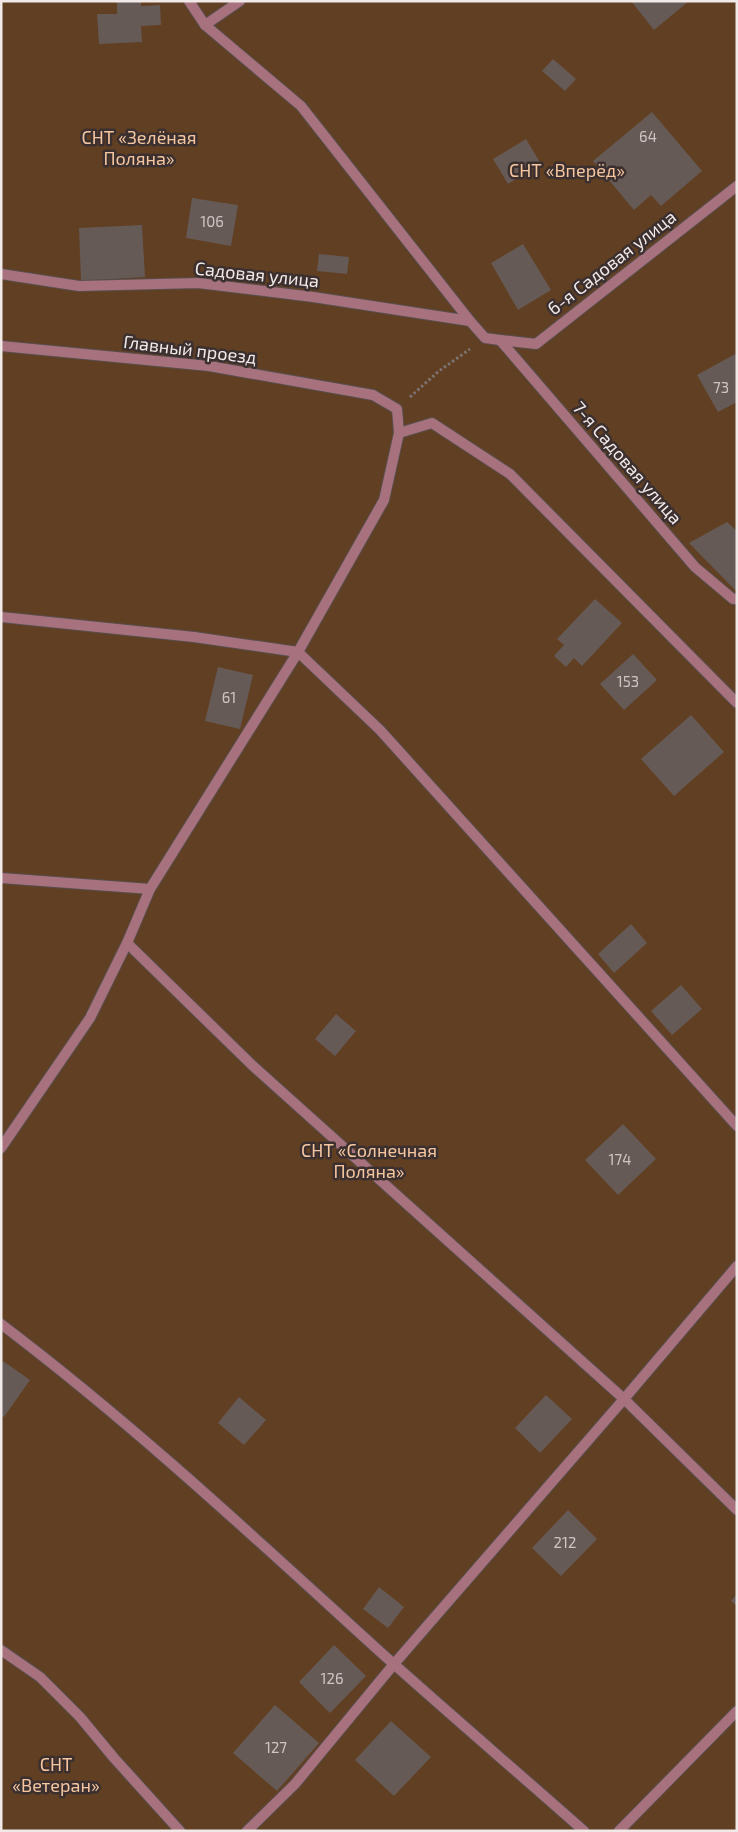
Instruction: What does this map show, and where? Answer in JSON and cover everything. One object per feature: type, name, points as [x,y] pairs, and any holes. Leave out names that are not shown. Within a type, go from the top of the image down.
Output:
[{"type":"street","points":[[189,1],[205,25],[301,106],[470,322],[485,338],[500,340]]},
{"type":"street","points":[[205,25],[240,1]]},
{"type":"street","name":"6-я Садовая улица","points":[[500,340],[536,344],[737,186]]},
{"type":"street","name":"Садовая улица","points":[[1,274],[79,286],[198,283],[313,297],[470,322]]},
{"type":"street","name":"7-я Садовая улица","points":[[500,340],[695,567],[733,599],[737,599]]},
{"type":"street","name":"Главный проезд","points":[[1,346],[209,366],[373,395],[397,409]]},
{"type":"street","points":[[1,1148],[90,1018],[150,889],[298,652],[384,500],[400,432],[397,409]]},
{"type":"street","points":[[400,432],[432,423],[510,474],[737,703]]},
{"type":"street","points":[[1,617],[194,637],[298,652],[380,730],[737,1126]]},
{"type":"street","points":[[1,878],[150,889]]},
{"type":"street","points":[[126,943],[253,1066],[624,1399],[737,1510]]},
{"type":"street","points":[[247,1831],[295,1784],[394,1664],[737,1266]]},
{"type":"street","points":[[1,1324],[47,1359],[202,1490],[394,1664],[584,1831]]},
{"type":"street","points":[[1,1650],[40,1677],[180,1831]]},
{"type":"street","points":[[619,1831],[737,1711]]},
{"type":"path","points":[[397,409],[439,372],[485,338]]},
{"type":"green space","name":"СНТ «Солнечная Поляна»","points":[[1,1],[737,1],[737,1831],[1,1831]]},
{"type":"building","points":[[117,1],[141,1],[141,6],[160,5],[161,25],[141,26],[142,42],[99,44],[97,14],[117,14]]},
{"type":"building","points":[[631,1],[689,1],[654,30]]},
{"type":"building","points":[[553,59],[576,79],[565,91],[542,71]]},
{"type":"building","points":[[652,112],[702,171],[661,206],[651,195],[634,210],[593,161]]},
{"type":"building","points":[[526,139],[541,164],[508,184],[493,159]]},
{"type":"building","points":[[192,198],[238,205],[231,246],[186,238]]},
{"type":"building","points":[[142,225],[145,277],[81,281],[79,228]]},
{"type":"building","points":[[523,244],[551,290],[518,310],[491,263]]},
{"type":"building","points":[[319,254],[349,257],[347,274],[317,271]]},
{"type":"building","points":[[737,353],[737,402],[718,412],[697,375]]},
{"type":"building","points":[[727,522],[737,531],[737,592],[689,543]]},
{"type":"building","points":[[595,599],[622,623],[582,666],[574,658],[566,667],[554,656],[564,645],[557,639]]},
{"type":"building","points":[[633,654],[657,680],[624,710],[600,684]]},
{"type":"building","points":[[218,667],[253,675],[240,729],[205,721]]},
{"type":"building","points":[[691,715],[724,752],[674,796],[641,759]]},
{"type":"building","points":[[631,924],[647,943],[614,973],[598,954]]},
{"type":"building","points":[[681,985],[702,1009],[672,1035],[651,1011]]},
{"type":"building","points":[[336,1014],[356,1031],[335,1056],[315,1039]]},
{"type":"building","points":[[623,1124],[656,1159],[618,1195],[585,1160]]},
{"type":"building","points":[[3,1361],[30,1380],[4,1417],[1,1416],[1,1364]]},
{"type":"building","points":[[546,1395],[572,1419],[540,1453],[515,1428]]},
{"type":"building","points":[[239,1397],[266,1420],[244,1445],[218,1423]]},
{"type":"building","points":[[568,1510],[597,1539],[561,1576],[532,1548]]},
{"type":"building","points":[[379,1587],[404,1607],[388,1628],[363,1609]]},
{"type":"building","points":[[737,1594],[737,1606],[731,1601]]},
{"type":"building","points":[[334,1645],[366,1676],[330,1713],[299,1682]]},
{"type":"building","points":[[275,1705],[319,1743],[277,1791],[233,1753]]},
{"type":"building","points":[[391,1721],[431,1757],[394,1796],[355,1760]]},
{"type":"park label","name":"СНТ «Зелёная Поляна»","points":[[139,148]]},
{"type":"park label","name":"СНТ «Вперёд»","points":[[567,171]]},
{"type":"park label","name":"СНТ «Ветеран»","points":[[56,1775]]}]
